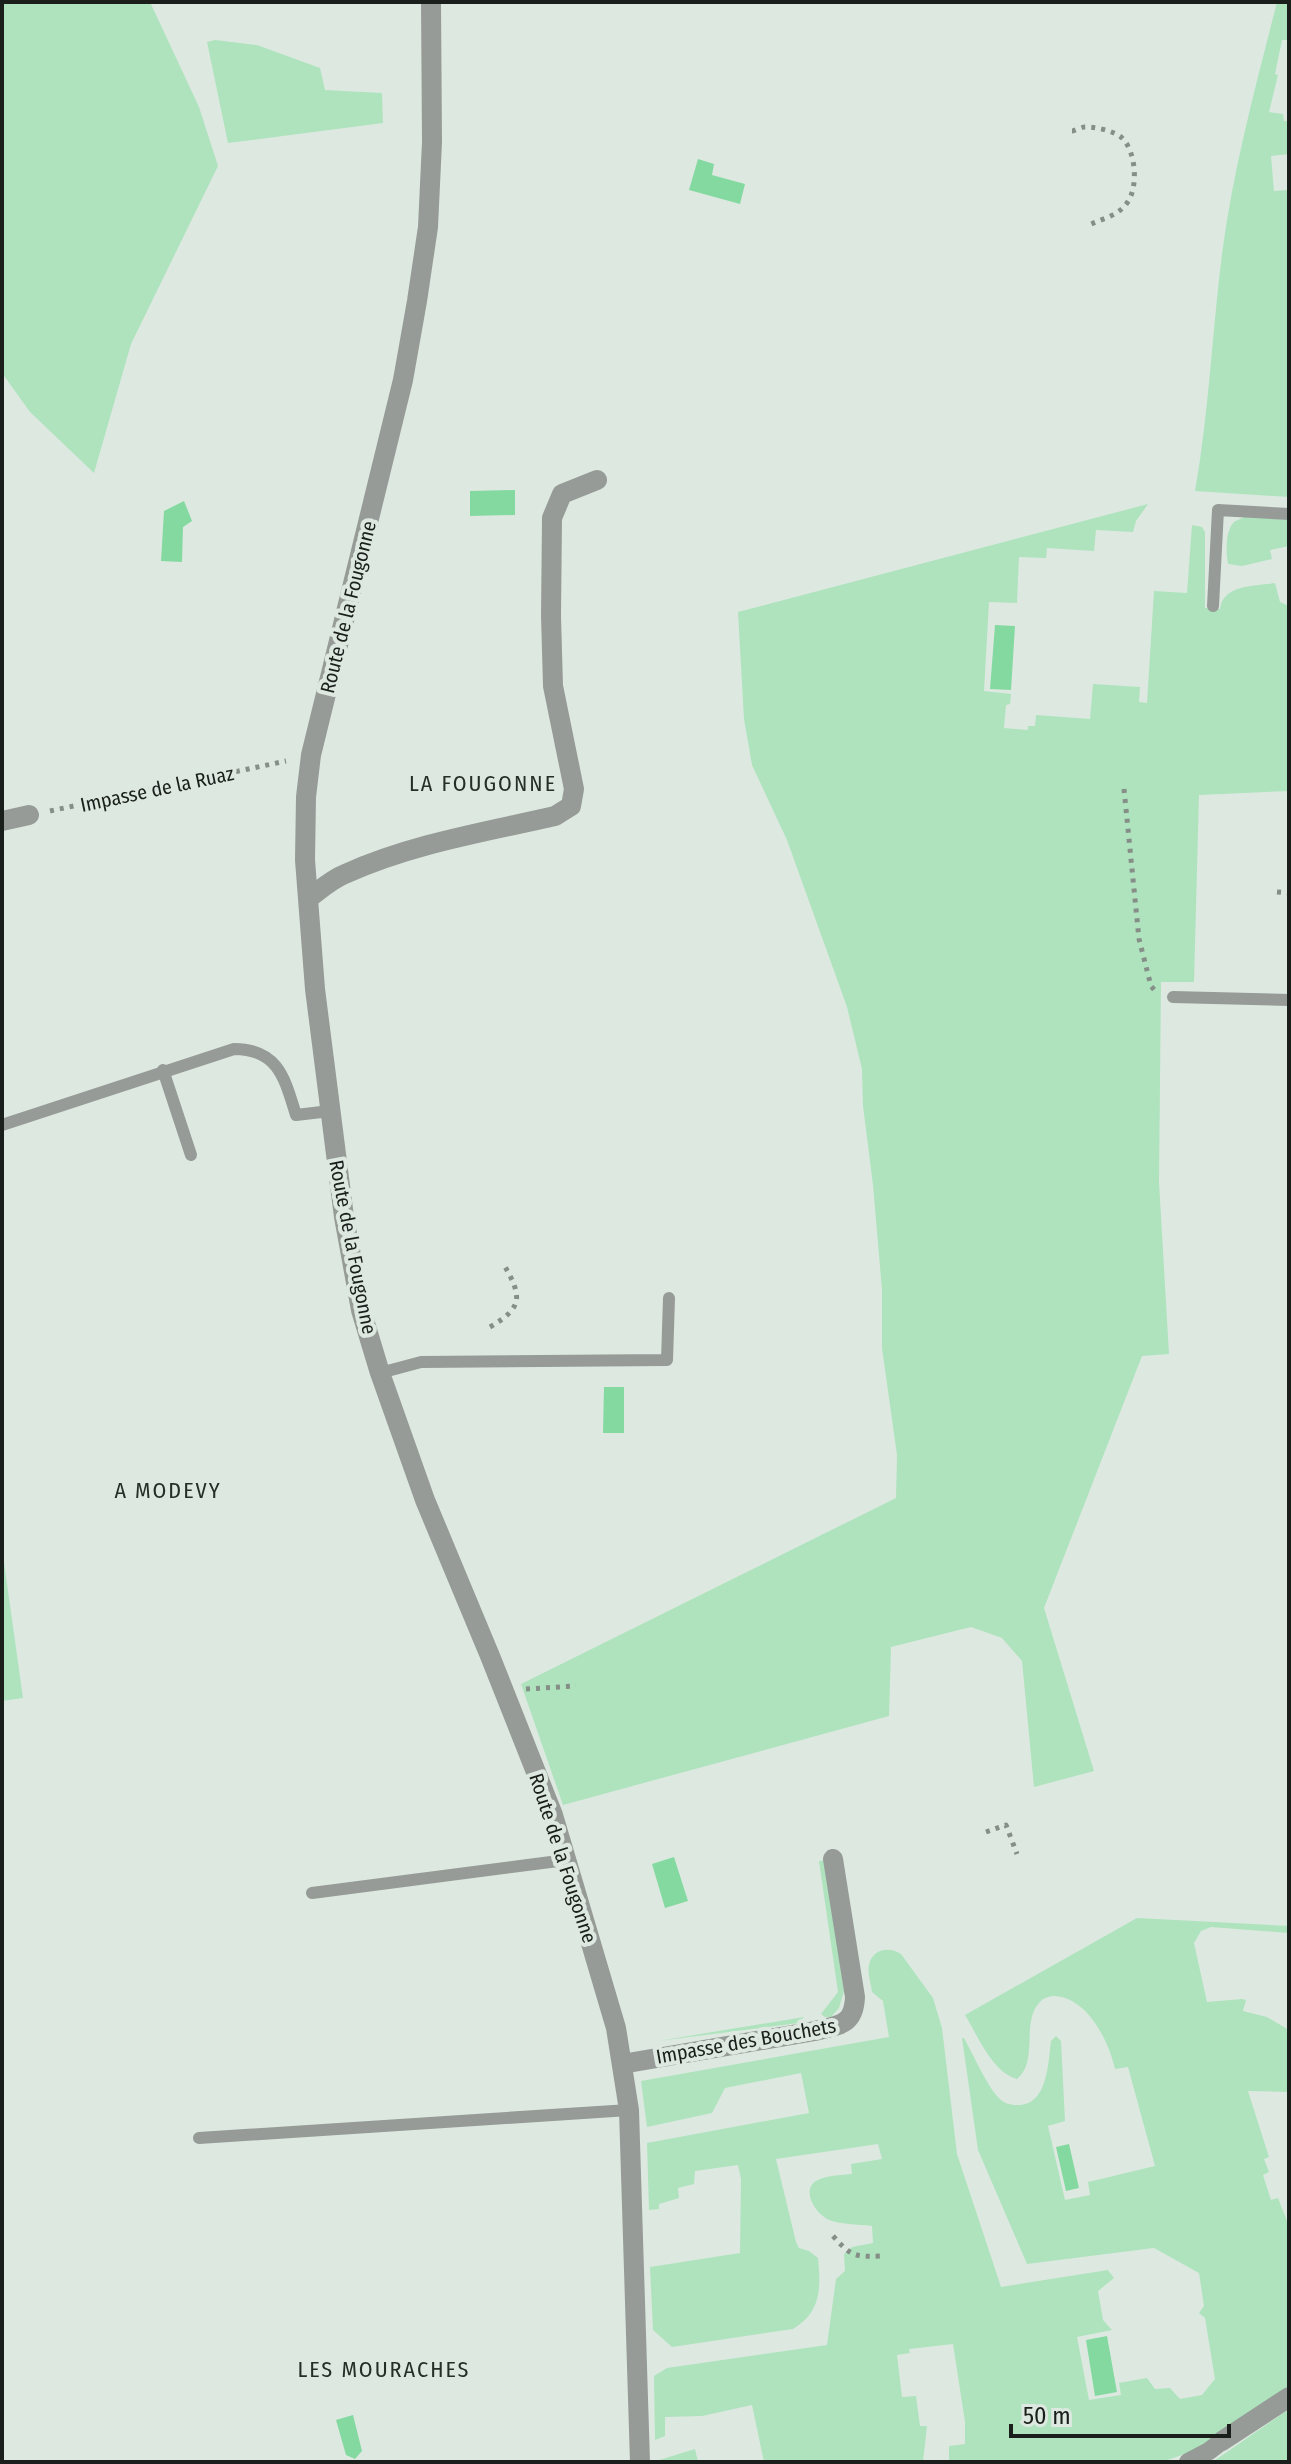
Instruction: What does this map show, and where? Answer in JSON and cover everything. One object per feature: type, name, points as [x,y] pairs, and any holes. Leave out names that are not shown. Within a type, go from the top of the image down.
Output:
[{"type":"street","name":"Route de la Fougonne","points":[[431,2],[432,142],[428,227],[417,301],[403,380],[311,755],[306,797],[305,860],[315,989],[344,1217],[361,1310],[425,1500],[553,1815],[616,2028],[629,2110],[640,2462]]},
{"type":"street","points":[[309,898],[342,875],[389,858],[431,844],[555,816],[571,806],[574,789],[553,686],[552,518],[562,494],[597,480]]},
{"type":"street","points":[[2,821],[29,815]]},
{"type":"street","name":"Impasse des Bouchets","points":[[622,2064],[815,2031],[849,2020],[855,1997],[833,1859]]},
{"type":"street","points":[[1188,2462],[1289,2397]]},
{"type":"lane","points":[[1213,606],[1218,510],[1289,514]]},
{"type":"lane","points":[[1173,997],[1289,1000]]},
{"type":"lane","points":[[2,1125],[226,1050],[244,1049],[264,1055],[280,1069],[296,1115],[330,1111]]},
{"type":"lane","points":[[163,1070],[191,1155]]},
{"type":"lane","points":[[380,1373],[421,1362],[667,1360],[669,1298]]},
{"type":"lane","points":[[312,1893],[566,1860]]},
{"type":"lane","points":[[199,2138],[629,2110]]},
{"type":"path","points":[[1072,131],[1083,127],[1120,137],[1127,147],[1135,172],[1133,193],[1127,203],[1120,211],[1089,225]]},
{"type":"path","name":"Impasse de la Ruaz","points":[[29,815],[311,755]]},
{"type":"path","points":[[1124,789],[1139,939],[1151,986],[1160,996],[1173,997]]},
{"type":"path","points":[[1277,892],[1289,893]]},
{"type":"path","points":[[490,1327],[506,1317],[515,1308],[518,1299],[515,1283],[503,1263]]},
{"type":"path","points":[[505,1694],[523,1689],[576,1686]]},
{"type":"path","points":[[986,1832],[1006,1825],[1017,1854]]},
{"type":"path","points":[[833,2236],[857,2257],[880,2256]]},
{"type":"shaded area","points":[[2,2],[150,2],[199,107],[218,166],[131,344],[94,473],[30,412],[2,373]]},
{"type":"shaded area","points":[[1277,2],[1289,2],[1289,40],[1282,40],[1269,112],[1283,114],[1284,121],[1289,121],[1289,154],[1271,156],[1274,191],[1289,190],[1289,497],[1195,491],[1232,190]]},
{"type":"shaded area","points":[[215,40],[257,45],[320,68],[325,90],[382,93],[383,123],[228,143],[207,42]]},
{"type":"shaded area","points":[[698,159],[714,164],[712,175],[745,184],[740,204],[689,190]]},
{"type":"shaded area","points":[[515,490],[515,515],[470,516],[470,491]]},
{"type":"shaded area","points":[[184,501],[192,521],[183,527],[182,562],[161,561],[164,511]]},
{"type":"shaded area","points":[[1148,504],[1136,521],[1133,532],[1096,530],[1094,551],[1047,548],[1046,558],[1019,557],[1017,603],[989,602],[984,691],[1011,694],[1010,704],[1006,705],[1004,728],[1028,730],[1028,726],[1035,726],[1036,715],[1090,719],[1093,684],[1140,687],[1139,702],[1147,703],[1154,591],[1187,593],[1192,525],[1202,527],[1205,532],[1205,608],[1220,609],[1227,595],[1242,588],[1275,583],[1280,602],[1289,606],[1289,791],[1199,795],[1194,982],[1161,982],[1159,1182],[1169,1354],[1142,1356],[1044,1608],[1094,1771],[1034,1787],[1022,1661],[1002,1638],[971,1627],[891,1647],[889,1716],[563,1805],[521,1684],[896,1498],[897,1455],[882,1348],[882,1290],[862,1069],[847,1007],[787,840],[752,765],[744,719],[738,612]]},
{"type":"shaded area","points":[[1246,516],[1289,520],[1289,546],[1270,550],[1272,559],[1242,566],[1228,564],[1229,531],[1234,522]]},
{"type":"shaded area","points":[[995,625],[1015,626],[1011,690],[990,689]]},
{"type":"shaded area","points":[[604,1387],[624,1387],[624,1433],[603,1433]]},
{"type":"shaded area","points":[[2,1548],[23,1698],[2,1701]]},
{"type":"shaded area","points":[[674,1857],[688,1901],[665,1908],[652,1864]]},
{"type":"shaded area","points":[[826,1860],[844,1991],[839,2008],[831,2017],[821,2014],[838,1992],[819,1861]]},
{"type":"shaded area","points":[[1137,1918],[1289,1926],[1289,1933],[1211,1927],[1201,1931],[1194,1943],[1207,2002],[1246,2000],[1243,2011],[1267,2017],[1289,2030],[1289,2092],[1248,2091],[1269,2157],[1264,2159],[1269,2172],[1263,2175],[1271,2200],[1278,2198],[1289,2226],[1289,2388],[1211,2441],[1160,2462],[949,2462],[949,2446],[965,2444],[965,2422],[953,2344],[909,2349],[910,2353],[897,2355],[902,2397],[916,2396],[920,2426],[927,2426],[923,2462],[764,2462],[752,2405],[702,2416],[665,2417],[665,2436],[655,2440],[654,2376],[667,2368],[827,2345],[836,2279],[845,2271],[844,2254],[852,2247],[873,2243],[872,2226],[827,2219],[817,2211],[810,2188],[824,2178],[852,2174],[851,2164],[882,2159],[878,2144],[776,2159],[796,2242],[799,2248],[818,2258],[819,2290],[814,2307],[793,2329],[672,2347],[653,2330],[650,2267],[740,2253],[741,2179],[738,2165],[695,2171],[694,2184],[678,2188],[679,2198],[659,2204],[659,2209],[649,2210],[647,2143],[809,2113],[801,2073],[725,2088],[712,2113],[647,2127],[641,2081],[889,2037],[883,2001],[872,1992],[868,1971],[874,1955],[886,1950],[901,1954],[933,1998],[942,2028],[957,2154],[1001,2287],[1108,2270],[1114,2278],[1098,2291],[1103,2320],[1112,2330],[1077,2337],[1089,2400],[1121,2395],[1119,2383],[1147,2378],[1155,2389],[1170,2388],[1180,2399],[1202,2395],[1215,2379],[1205,2318],[1199,2313],[1204,2306],[1199,2273],[1154,2248],[1027,2264],[978,2150],[962,2038],[994,2093],[1001,2100],[1016,2105],[1035,2099],[1044,2082],[1051,2041],[1056,2036],[1061,2041],[1065,2121],[1048,2126],[1065,2200],[1090,2195],[1088,2182],[1155,2166],[1128,2067],[1115,2069],[1108,2046],[1095,2023],[1077,2004],[1055,1996],[1039,2003],[1031,2021],[1027,2062],[1017,2079],[993,2061],[965,2015]]},
{"type":"shaded area","points":[[804,2017],[799,2023],[658,2041]]},
{"type":"shaded area","points":[[1069,2144],[1079,2188],[1066,2191],[1056,2147]]},
{"type":"shaded area","points":[[1107,2336],[1117,2392],[1095,2396],[1086,2340]]},
{"type":"shaded area","points":[[1289,2409],[1289,2462],[1214,2462],[1214,2461]]},
{"type":"shaded area","points":[[353,2415],[362,2451],[355,2459],[346,2455],[336,2420]]},
{"type":"shaded area","points":[[695,2449],[698,2462],[656,2462],[656,2461]]},
{"type":"district","name":"LA FOUGONNE","points":[[483,783]]},
{"type":"district","name":"A MODEVY","points":[[168,1490]]},
{"type":"district","name":"LES MOURACHES","points":[[384,2369]]}]
